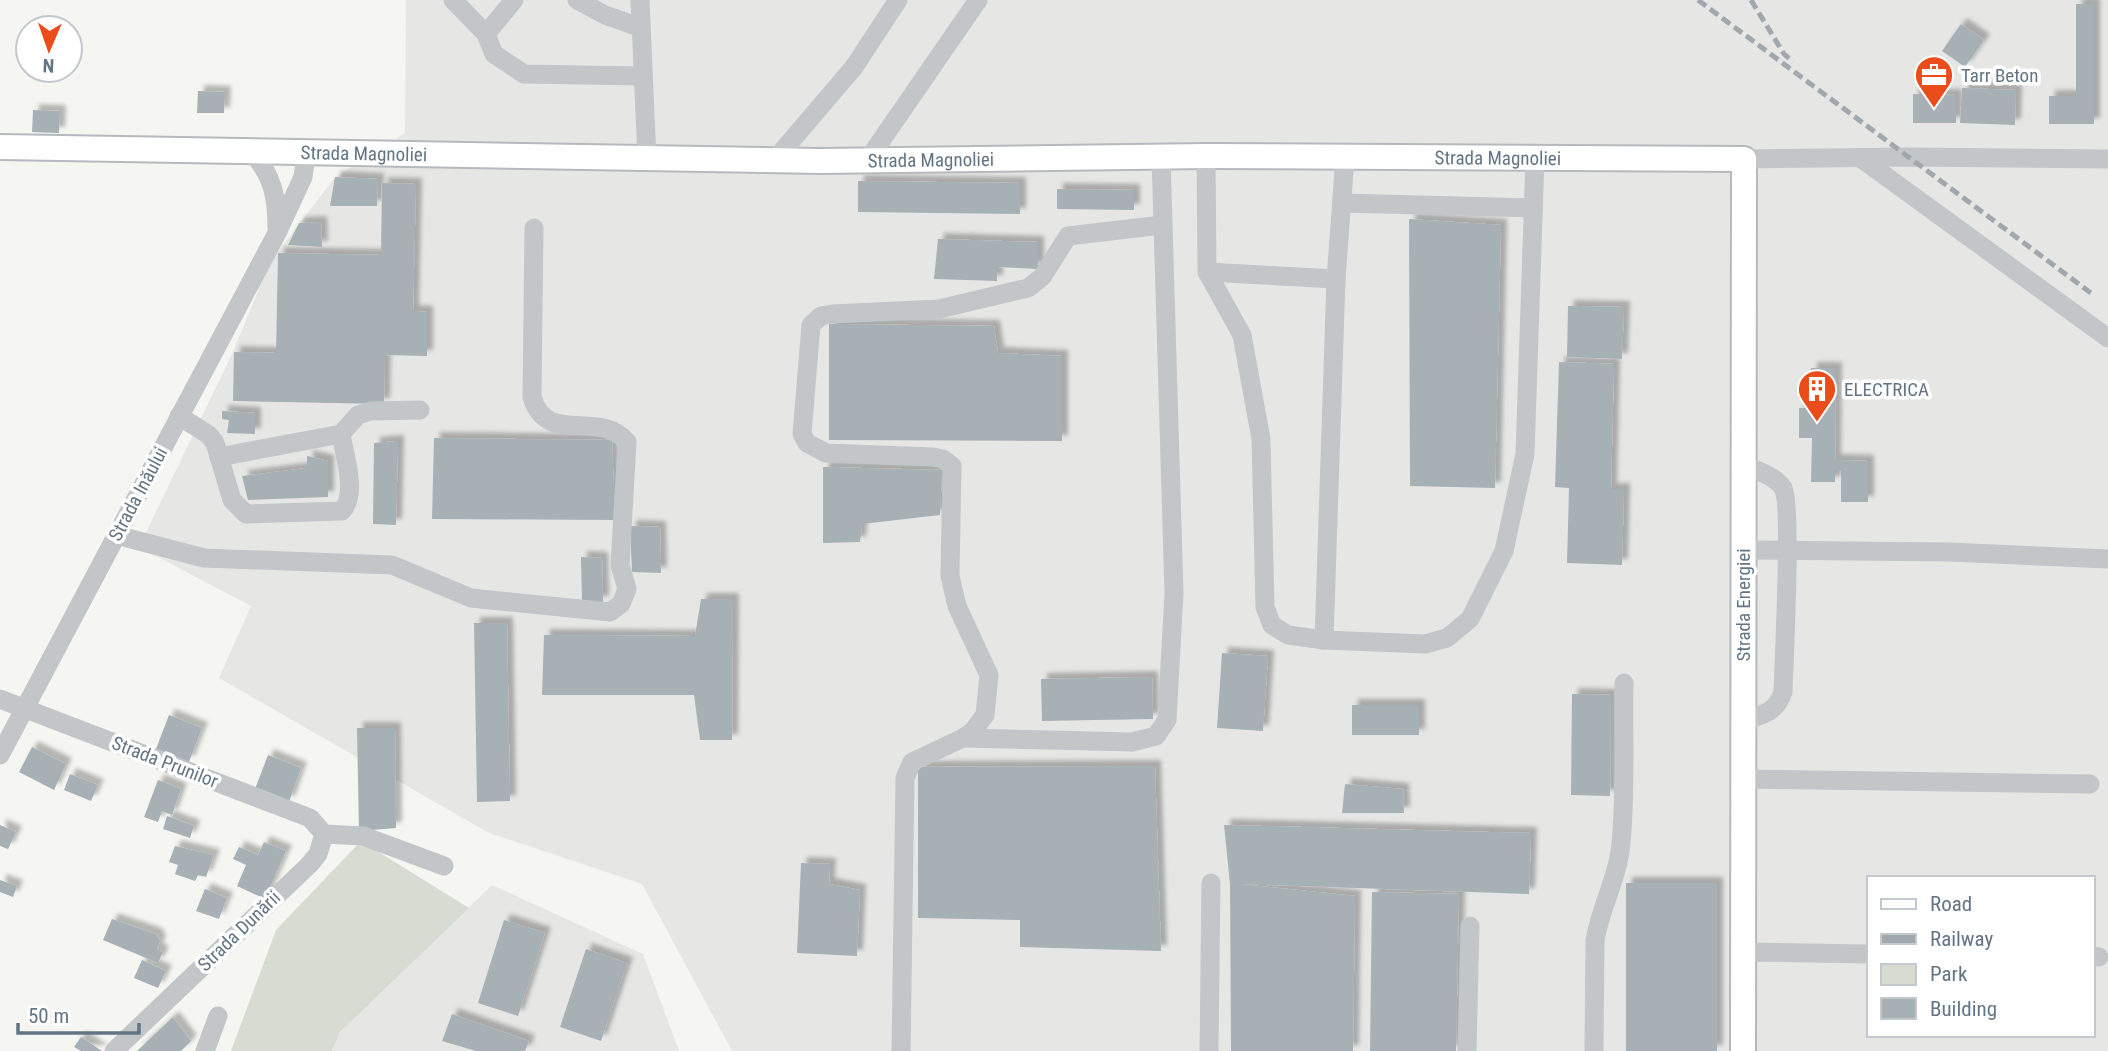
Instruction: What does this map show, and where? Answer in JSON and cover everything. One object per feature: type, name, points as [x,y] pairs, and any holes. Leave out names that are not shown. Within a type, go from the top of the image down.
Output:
[{"type":"main road","name":"Strada Magnoliei","points":[[0,147],[306,155],[774,161],[1206,156],[1744,159]]},
{"type":"main road","name":"Strada Energiei","points":[[1744,159],[1744,1051]]},
{"type":"street","points":[[453,0],[485,34],[494,54],[524,74],[642,76]]},
{"type":"street","points":[[485,34],[514,0]]},
{"type":"street","points":[[577,0],[605,15],[639,27]]},
{"type":"street","points":[[640,0],[639,27],[647,159]]},
{"type":"street","points":[[774,161],[854,67],[898,0]]},
{"type":"street","points":[[867,161],[978,0]]},
{"type":"street","points":[[253,153],[267,172],[275,194],[277,233]]},
{"type":"street","name":"Strada Inăului","points":[[0,755],[277,233],[303,177],[306,155]]},
{"type":"street","points":[[1206,156],[1206,272],[1242,335],[1261,439],[1265,607],[1272,625],[1288,635],[1324,640],[1424,644],[1447,638],[1471,619],[1504,551],[1525,454],[1535,158]]},
{"type":"street","points":[[963,738],[1132,743],[1156,736],[1167,720],[1174,593],[1161,157]]},
{"type":"street","points":[[1324,640],[1336,279],[1345,157]]},
{"type":"street","name":"Strada Magnoliei","points":[[1744,159],[2108,159]]},
{"type":"street","points":[[1862,159],[2108,338]]},
{"type":"street","points":[[1342,203],[1533,208]]},
{"type":"street","points":[[901,1051],[905,778],[912,762],[972,732],[985,715],[989,675],[957,606],[950,576],[952,466],[943,459],[933,457],[826,453],[807,443],[802,434],[811,325],[821,316],[832,314],[939,309],[1028,288],[1042,277],[1068,236],[1162,225]]},
{"type":"street","points":[[116,535],[204,558],[393,565],[471,598],[610,612],[621,604],[627,589],[621,565],[627,442],[620,434],[606,427],[563,425],[546,421],[537,411],[532,397],[534,228]]},
{"type":"street","points":[[1206,272],[1336,279]]},
{"type":"street","points":[[219,457],[341,434],[358,415],[371,411],[420,410]]},
{"type":"street","points":[[179,416],[209,435],[232,500],[246,514],[342,511],[348,504],[349,491],[341,434]]},
{"type":"street","points":[[1742,721],[1769,713],[1779,704],[1783,692],[1786,551],[1786,495],[1771,477],[1746,466]]},
{"type":"street","points":[[1743,550],[2108,559]]},
{"type":"street","points":[[1594,1051],[1595,941],[1598,924],[1617,870],[1621,843],[1624,683]]},
{"type":"street","name":"Strada Prunilor","points":[[0,699],[310,818],[324,834]]},
{"type":"street","points":[[1743,779],[2090,784]]},
{"type":"street","points":[[324,834],[363,836],[444,866]]},
{"type":"street","name":"Strada Dunării","points":[[114,1051],[310,864],[318,854],[324,834]]},
{"type":"street","points":[[1209,1051],[1211,883]]},
{"type":"street","points":[[1467,1051],[1470,926]]},
{"type":"street","points":[[1743,952],[1867,954]]},
{"type":"street","points":[[205,1051],[218,1016]]},
{"type":"shaded area","points":[[406,0],[2108,0],[2108,1051],[732,1051],[642,884],[489,833],[219,678],[251,606],[139,547],[232,354],[270,262],[335,177],[405,133]]},
{"type":"shaded area","points":[[492,885],[643,954],[679,1051],[332,1051],[340,1032]]},
{"type":"green space","points":[[361,841],[469,908],[340,1032],[332,1051],[231,1051],[276,930]]},
{"type":"building","points":[[2076,4],[2094,4],[2094,124],[2049,124],[2049,96],[2076,96]]},
{"type":"building","points":[[1961,24],[1984,40],[1965,67],[1942,51]]},
{"type":"building","points":[[1962,88],[2016,90],[2015,125],[1960,123]]},
{"type":"building","points":[[198,91],[225,92],[224,113],[197,113]]},
{"type":"building","name":"Tarr Beton","points":[[1913,94],[1956,95],[1956,123],[1913,123]]},
{"type":"building","points":[[33,110],[60,111],[59,133],[32,132]]},
{"type":"building","points":[[335,177],[378,179],[377,206],[330,206]]},
{"type":"building","points":[[858,181],[1020,183],[1020,214],[858,212]]},
{"type":"building","points":[[382,183],[416,184],[413,311],[427,312],[427,356],[385,355],[384,404],[233,401],[234,352],[276,353],[278,253],[381,255]]},
{"type":"building","points":[[1057,189],[1134,190],[1134,210],[1057,209]]},
{"type":"building","points":[[1409,219],[1501,225],[1495,488],[1410,486]]},
{"type":"building","points":[[321,222],[322,247],[288,245],[299,223]]},
{"type":"building","points":[[938,239],[1038,242],[1038,269],[997,267],[997,281],[934,279]]},
{"type":"building","points":[[1568,306],[1624,307],[1622,359],[1567,357]]},
{"type":"building","points":[[829,324],[994,326],[998,353],[1062,356],[1062,441],[829,440]]},
{"type":"building","points":[[1559,362],[1614,364],[1611,489],[1624,489],[1622,565],[1567,563],[1569,488],[1555,487]]},
{"type":"building","name":"ELECTRICA","points":[[1811,368],[1836,368],[1835,460],[1868,461],[1868,502],[1841,502],[1841,471],[1835,471],[1835,482],[1811,482],[1812,438],[1799,438],[1799,408],[1810,408]]},
{"type":"building","points":[[222,411],[255,413],[255,434],[227,433],[229,420],[222,419]]},
{"type":"building","points":[[434,438],[612,440],[615,520],[432,519]]},
{"type":"building","points":[[398,441],[396,525],[373,524],[374,443]]},
{"type":"building","points":[[307,456],[328,461],[328,497],[248,500],[242,476],[307,468]]},
{"type":"building","points":[[823,467],[942,470],[940,515],[862,524],[860,542],[823,543]]},
{"type":"building","points":[[630,526],[660,527],[661,573],[632,572]]},
{"type":"building","points":[[581,557],[602,558],[603,602],[582,602]]},
{"type":"building","points":[[701,599],[733,599],[732,740],[700,740],[694,695],[542,695],[544,635],[695,636]]},
{"type":"building","points":[[474,623],[507,623],[510,801],[477,802]]},
{"type":"building","points":[[1222,653],[1268,656],[1263,731],[1217,728]]},
{"type":"building","points":[[1152,677],[1153,719],[1042,721],[1041,679]]},
{"type":"building","points":[[1572,694],[1611,695],[1610,796],[1571,795]]},
{"type":"building","points":[[1352,705],[1419,705],[1419,735],[1352,735]]},
{"type":"building","points":[[169,715],[202,728],[189,762],[156,749]]},
{"type":"building","points":[[357,728],[395,728],[396,828],[359,831]]},
{"type":"building","points":[[32,747],[66,764],[54,790],[19,772]]},
{"type":"building","points":[[268,755],[301,768],[289,802],[255,789]]},
{"type":"building","points":[[1155,766],[1161,951],[1020,947],[1020,920],[918,918],[918,767]]},
{"type":"building","points":[[70,774],[98,785],[91,801],[64,790]]},
{"type":"building","points":[[158,780],[181,789],[172,815],[162,811],[158,822],[144,817]]},
{"type":"building","points":[[1345,784],[1403,789],[1404,813],[1342,813]]},
{"type":"building","points":[[167,816],[194,826],[190,838],[163,829]]},
{"type":"building","points":[[0,825],[16,832],[8,849],[0,846]]},
{"type":"building","points":[[1224,825],[1531,833],[1529,894],[1239,884],[1355,896],[1353,1051],[1231,1051],[1230,884]]},
{"type":"building","points":[[264,842],[286,851],[265,899],[237,886],[246,865],[233,859],[239,847],[258,855]]},
{"type":"building","points":[[175,846],[214,855],[206,877],[198,875],[195,881],[175,874],[178,865],[169,862]]},
{"type":"building","points":[[801,863],[830,864],[829,884],[860,890],[857,956],[797,953]]},
{"type":"building","points":[[0,880],[17,886],[13,897],[0,892]]},
{"type":"building","points":[[1626,883],[1717,883],[1717,1051],[1626,1051]]},
{"type":"building","points":[[205,889],[227,898],[219,919],[196,911]]},
{"type":"building","points":[[1372,892],[1459,894],[1456,1051],[1370,1051]]},
{"type":"building","points":[[112,919],[156,934],[160,941],[157,949],[163,952],[158,963],[103,940]]},
{"type":"building","points":[[504,920],[545,933],[518,1016],[478,1003]]},
{"type":"building","points":[[586,949],[627,963],[601,1041],[560,1027]]},
{"type":"building","points":[[142,960],[166,971],[158,988],[134,978]]},
{"type":"building","points":[[452,1014],[529,1041],[525,1051],[476,1051],[442,1041]]},
{"type":"building","points":[[173,1017],[191,1041],[181,1051],[137,1051]]},
{"type":"building","points":[[81,1037],[102,1051],[81,1051],[74,1047]]},
{"type":"railway","points":[[1698,0],[2091,293]]},
{"type":"railway","points":[[1751,0],[1784,54],[1793,62]]},
{"type":"place","name":"Tarr Beton","points":[[1934,109]]},
{"type":"place","name":"ELECTRICA","points":[[1817,423]]}]
